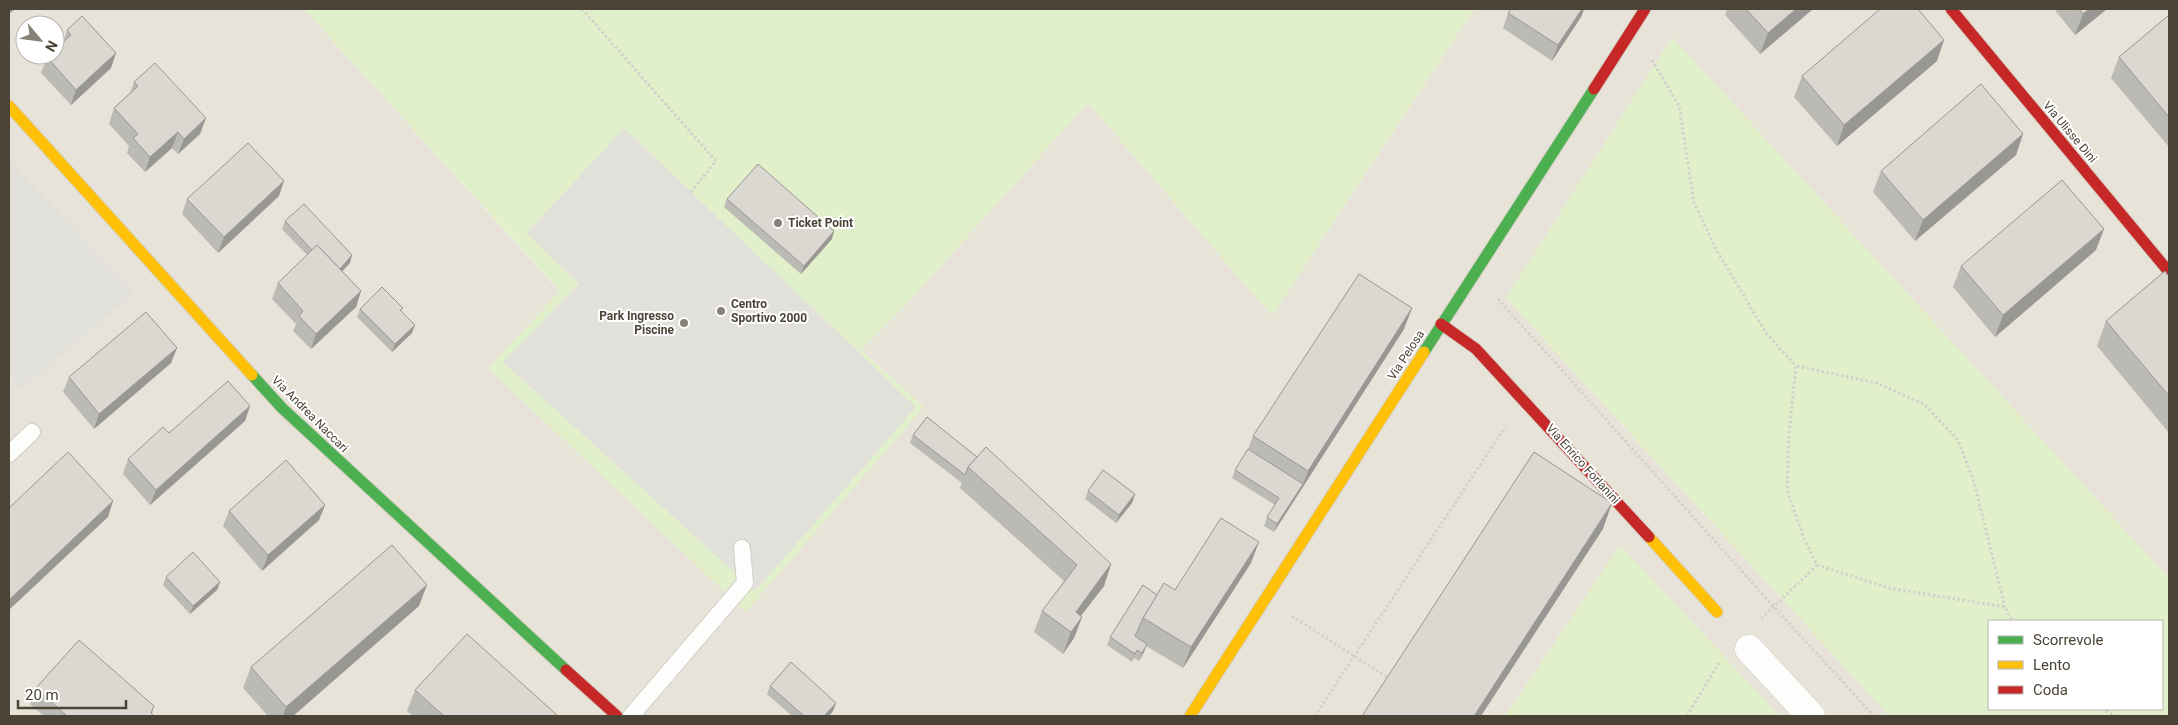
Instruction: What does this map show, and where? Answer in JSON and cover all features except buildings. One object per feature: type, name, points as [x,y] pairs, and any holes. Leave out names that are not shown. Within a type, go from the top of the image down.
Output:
[{"type":"street","name":"Via Pelosa","points":[[1190,716],[1645,9]]},
{"type":"street","name":"Via Ulisse Dini","points":[[1951,9],[2165,260]]},
{"type":"street","name":"Via Andrea Naccari","points":[[9,106],[282,408],[392,512],[616,716]]},
{"type":"street","name":"Via Enrico Forlanini","points":[[1442,324],[1476,349],[1510,384],[1717,612]]},
{"type":"street","points":[[1749,649],[1811,716]]},
{"type":"lane","points":[[9,454],[32,432]]},
{"type":"lane","points":[[631,716],[745,583],[742,548]]},
{"type":"path","points":[[582,9],[716,161],[691,192]]},
{"type":"path","points":[[1651,59],[1679,106],[1694,203],[1708,234],[1766,333],[1796,366],[1877,383],[1924,404],[1958,440],[1974,482],[2005,607],[2012,620]]},
{"type":"path","points":[[1492,293],[1874,716]]},
{"type":"path","points":[[1796,366],[1789,434],[1787,490],[1805,540],[1817,565],[1889,588],[2005,607]]},
{"type":"path","points":[[1315,716],[1507,425]]},
{"type":"path","points":[[1760,620],[1817,565]]},
{"type":"path","points":[[1286,612],[1393,681]]},
{"type":"path","points":[[1687,716],[1722,659]]},
{"type":"path","points":[[2103,710],[2116,716]]},
{"type":"shaded area","points":[[9,9],[304,9],[560,292],[488,368],[924,407],[861,350],[904,307],[1088,103],[1272,316],[1474,9],[2169,9],[2169,716],[9,716]]},
{"type":"shaded area","name":"Park Ingresso Piscine","points":[[624,128],[916,407],[755,591],[503,362],[579,284],[527,233]]},
{"type":"shaded area","points":[[9,159],[134,293],[21,389],[9,375]]},
{"type":"green space","name":"Centro Sportivo 2000","points":[[304,9],[1474,9],[1272,316],[1088,103],[904,307],[861,350],[924,407],[746,612],[488,368],[560,291]]},
{"type":"green space","points":[[1672,37],[2169,578],[2169,716],[1889,716],[1506,298]]},
{"type":"green space","points":[[1620,545],[1780,716],[1505,716]]},
{"type":"traffic: fast","points":[[1424,352],[1594,89]]},
{"type":"traffic: fast","points":[[252,375],[282,408],[566,670]]},
{"type":"traffic: slow","points":[[9,106],[252,375]]},
{"type":"traffic: slow","points":[[1190,716],[1424,352]]},
{"type":"traffic: slow","points":[[1649,537],[1717,612]]},
{"type":"traffic: jam","points":[[1594,89],[1645,9]]},
{"type":"traffic: jam","points":[[1951,9],[2169,272]]},
{"type":"traffic: jam","points":[[1441,324],[1476,349],[1649,537]]},
{"type":"traffic: jam","points":[[566,670],[617,716]]},
{"type":"place","name":"Ticket Point","points":[[778,223]]},
{"type":"place","name":"Centro Sportivo 2000","points":[[721,311]]},
{"type":"place","name":"Park Ingresso Piscine","points":[[684,323]]}]
